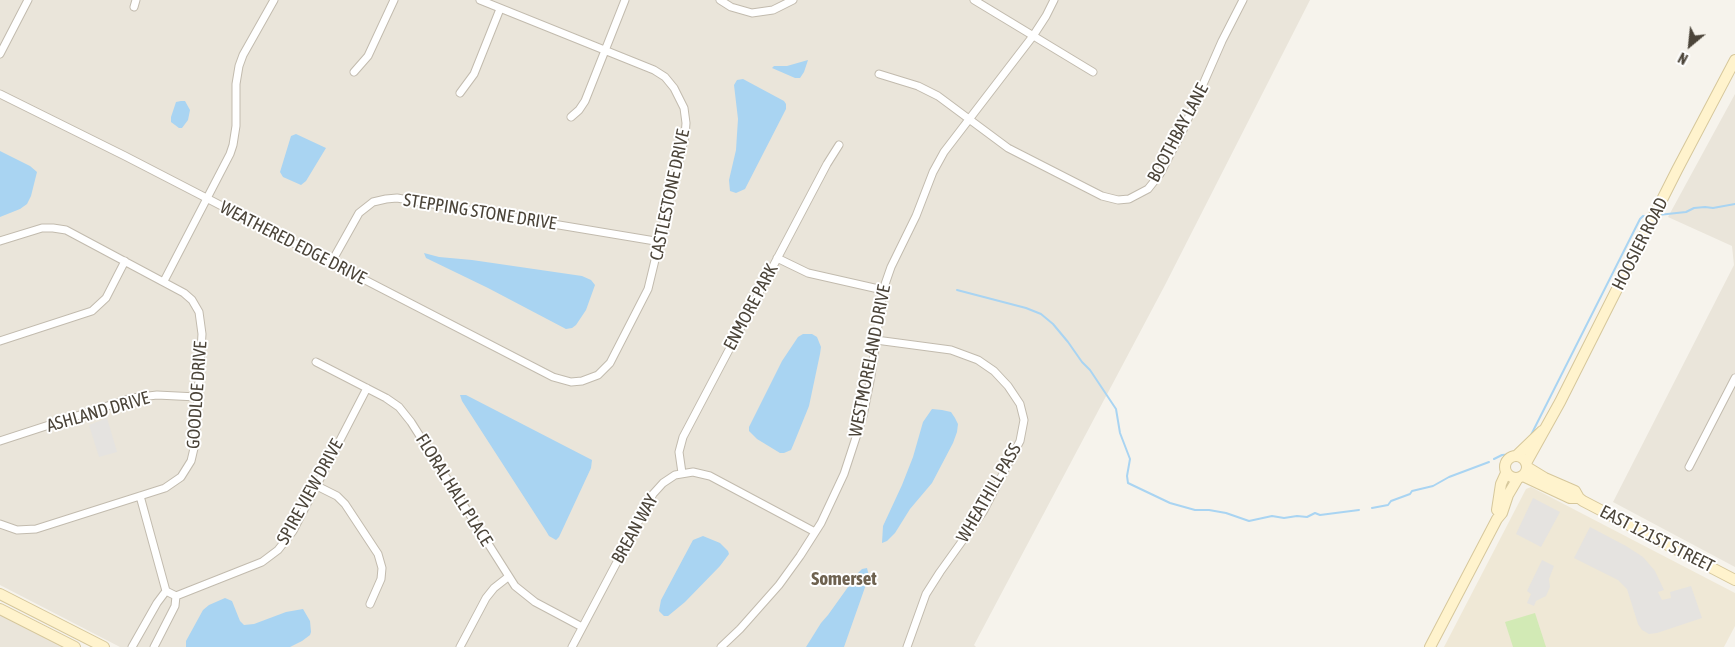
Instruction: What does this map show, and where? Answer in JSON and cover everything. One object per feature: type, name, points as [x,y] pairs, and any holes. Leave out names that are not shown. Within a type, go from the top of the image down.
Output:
[{"type":"street","points":[[0,54],[28,0]]},
{"type":"street","points":[[164,281],[233,145],[236,126],[238,66],[274,0]]},
{"type":"street","points":[[354,72],[368,56],[394,0]]},
{"type":"street","name":"CASTLESTONE DRIVE","points":[[480,0],[606,50],[660,74],[674,88],[683,103],[686,117],[685,136],[661,242],[648,289],[606,369],[588,379]]},
{"type":"street","points":[[571,117],[585,101],[625,0]]},
{"type":"street","points":[[720,0],[739,10],[757,13],[777,9],[793,0]]},
{"type":"street","points":[[974,0],[1093,72]]},
{"type":"street","name":"WESTMORELAND DRIVE","points":[[721,647],[774,591],[816,532],[840,484],[856,439],[866,403],[883,290],[891,267],[916,216],[938,163],[953,139],[1033,36],[1054,0]]},
{"type":"street","name":"BOOTHBAY LANE","points":[[879,74],[928,91],[946,101],[1008,148],[1102,196],[1118,200],[1129,199],[1154,183],[1164,168],[1200,94],[1222,41],[1243,0]]},
{"type":"street","points":[[460,93],[474,74],[500,9]]},
{"type":"street","name":"HOOSIER ROAD","points":[[1496,518],[1502,513],[1508,495],[1524,471],[1685,154],[1735,60]]},
{"type":"street","name":"WEATHERED EDGE DRIVE","points":[[0,94],[207,198],[553,377],[571,382],[588,379]]},
{"type":"street","name":"ENMORE PARK","points":[[682,473],[679,452],[683,437],[827,164],[839,145]]},
{"type":"street","name":"STEPPING STONE DRIVE","points":[[331,263],[359,213],[373,202],[386,198],[397,198],[661,242]]},
{"type":"street","name":"GOODLOE DRIVE","points":[[0,241],[42,228],[60,229],[164,281],[189,297],[199,312],[202,334],[194,449],[186,472],[172,485],[36,529],[17,530],[0,524]]},
{"type":"street","points":[[777,258],[808,273],[883,290]]},
{"type":"street","points":[[0,341],[92,311],[106,298],[125,261]]},
{"type":"street","name":"WHEATHILL PASS","points":[[876,340],[951,350],[978,360],[994,371],[1008,386],[1020,404],[1024,420],[1020,441],[983,512],[926,594],[907,647]]},
{"type":"street","name":"FLORAL HALL PLACE","points":[[316,362],[394,403],[407,417],[508,577],[530,599],[582,627]]},
{"type":"street","points":[[1689,467],[1735,378]]},
{"type":"street","name":"SPIRE VIEW DRIVE","points":[[176,596],[262,562],[289,538],[367,388]]},
{"type":"street","name":"ASHLAND DRIVE","points":[[0,441],[132,398],[157,395],[197,397]]},
{"type":"street","name":"HOOSIER ROAD","points":[[1516,456],[1545,429]]},
{"type":"street","points":[[1516,456],[1524,459],[1524,471],[1509,477],[1504,467],[1507,460],[1516,456]]},
{"type":"street","name":"EAST 121ST STREET","points":[[1524,471],[1575,491],[1579,498],[1735,580]]},
{"type":"street","points":[[682,473],[697,472],[710,476],[816,532]]},
{"type":"street","name":"HOOSIER ROAD","points":[[1430,647],[1496,518],[1506,472]]},
{"type":"street","name":"BREAN WAY","points":[[572,647],[652,494],[663,483],[682,473]]},
{"type":"street","points":[[317,486],[337,496],[345,504],[378,554],[382,568],[382,579],[370,604]]},
{"type":"street","points":[[140,496],[166,591],[176,596],[175,606],[154,647]]},
{"type":"street","points":[[460,647],[486,598],[494,588],[508,577]]},
{"type":"street","points":[[132,647],[166,591]]},
{"type":"street","points":[[0,594],[104,647]]},
{"type":"street","points":[[0,608],[75,647]]},
{"type":"shaded area","points":[[0,0],[1310,0],[1165,285],[974,645],[976,647],[120,647],[0,585]]},
{"type":"shaded area","points":[[1735,94],[1735,567],[1613,502],[1734,265],[1732,246],[1668,217]]},
{"type":"shaded area","points":[[107,418],[117,452],[99,457],[89,425]]},
{"type":"shaded area","points":[[1531,487],[1735,593],[1735,626],[1724,647],[1444,647],[1526,489]]},
{"type":"shaded area","points":[[1533,498],[1560,512],[1541,547],[1516,534]]},
{"type":"shaded area","points":[[1590,527],[1643,557],[1655,571],[1664,590],[1658,592],[1662,600],[1671,598],[1670,592],[1691,586],[1702,618],[1657,633],[1649,634],[1642,630],[1638,624],[1627,589],[1618,580],[1574,558]]},
{"type":"shaded area","points":[[1542,560],[1554,566],[1549,579],[1550,587],[1546,596],[1536,601],[1534,606],[1527,603],[1531,594],[1527,591]]},
{"type":"shaded area","points":[[0,613],[63,647],[0,647]]},
{"type":"green space","points":[[1535,613],[1546,647],[1513,647],[1505,622]]},
{"type":"water","points":[[808,60],[800,78],[795,78],[772,68],[774,66],[787,66]]},
{"type":"water","points":[[743,79],[784,101],[786,109],[745,189],[736,193],[730,191],[729,180],[736,150],[738,119],[734,85],[737,80]]},
{"type":"water","points":[[185,101],[190,110],[188,120],[182,128],[179,128],[171,122],[171,117],[176,102]]},
{"type":"water","points":[[296,134],[326,148],[306,181],[301,185],[283,177],[280,172],[291,136]]},
{"type":"water","points":[[0,151],[30,166],[37,172],[27,204],[0,217]]},
{"type":"water","points":[[424,253],[439,257],[582,276],[591,280],[595,285],[586,310],[576,325],[566,329],[426,258]]},
{"type":"water","points":[[803,334],[812,334],[817,337],[821,347],[820,354],[809,406],[791,450],[780,453],[757,439],[749,431],[749,427],[782,361],[798,337]]},
{"type":"water","points":[[460,395],[466,395],[592,460],[591,468],[556,540],[549,536],[462,401]]},
{"type":"water","points":[[932,409],[951,412],[955,418],[958,424],[953,443],[932,483],[910,509],[895,533],[882,543],[883,526],[913,457],[923,422]]},
{"type":"water","points":[[703,536],[720,543],[729,554],[685,602],[668,616],[664,616],[659,611],[661,600],[693,540]]},
{"type":"water","points":[[867,568],[869,576],[844,647],[806,647],[821,623],[858,573],[862,569]]},
{"type":"water","points":[[225,598],[232,601],[240,621],[244,625],[254,624],[286,612],[303,609],[310,621],[310,635],[290,647],[186,647],[186,641],[203,610],[209,605]]},
{"type":"waterway","points":[[1658,215],[1686,212],[1694,208],[1713,208],[1735,204]]},
{"type":"waterway","points":[[1530,437],[1640,219],[1643,216],[1648,217]]},
{"type":"waterway","points":[[957,290],[1026,308],[1041,314],[1053,324],[1090,370],[1116,409],[1120,433],[1130,459],[1127,476],[1128,483],[1170,503],[1195,510],[1226,513],[1249,521],[1272,516],[1284,518],[1307,517],[1315,513],[1320,515],[1359,510]]},
{"type":"waterway","points":[[1494,459],[1502,455],[1513,454]]},
{"type":"waterway","points":[[1372,508],[1388,505],[1391,501],[1410,494],[1412,491],[1433,486],[1449,477],[1489,462]]},
{"type":"district","name":"Somerset","points":[[844,579]]}]
